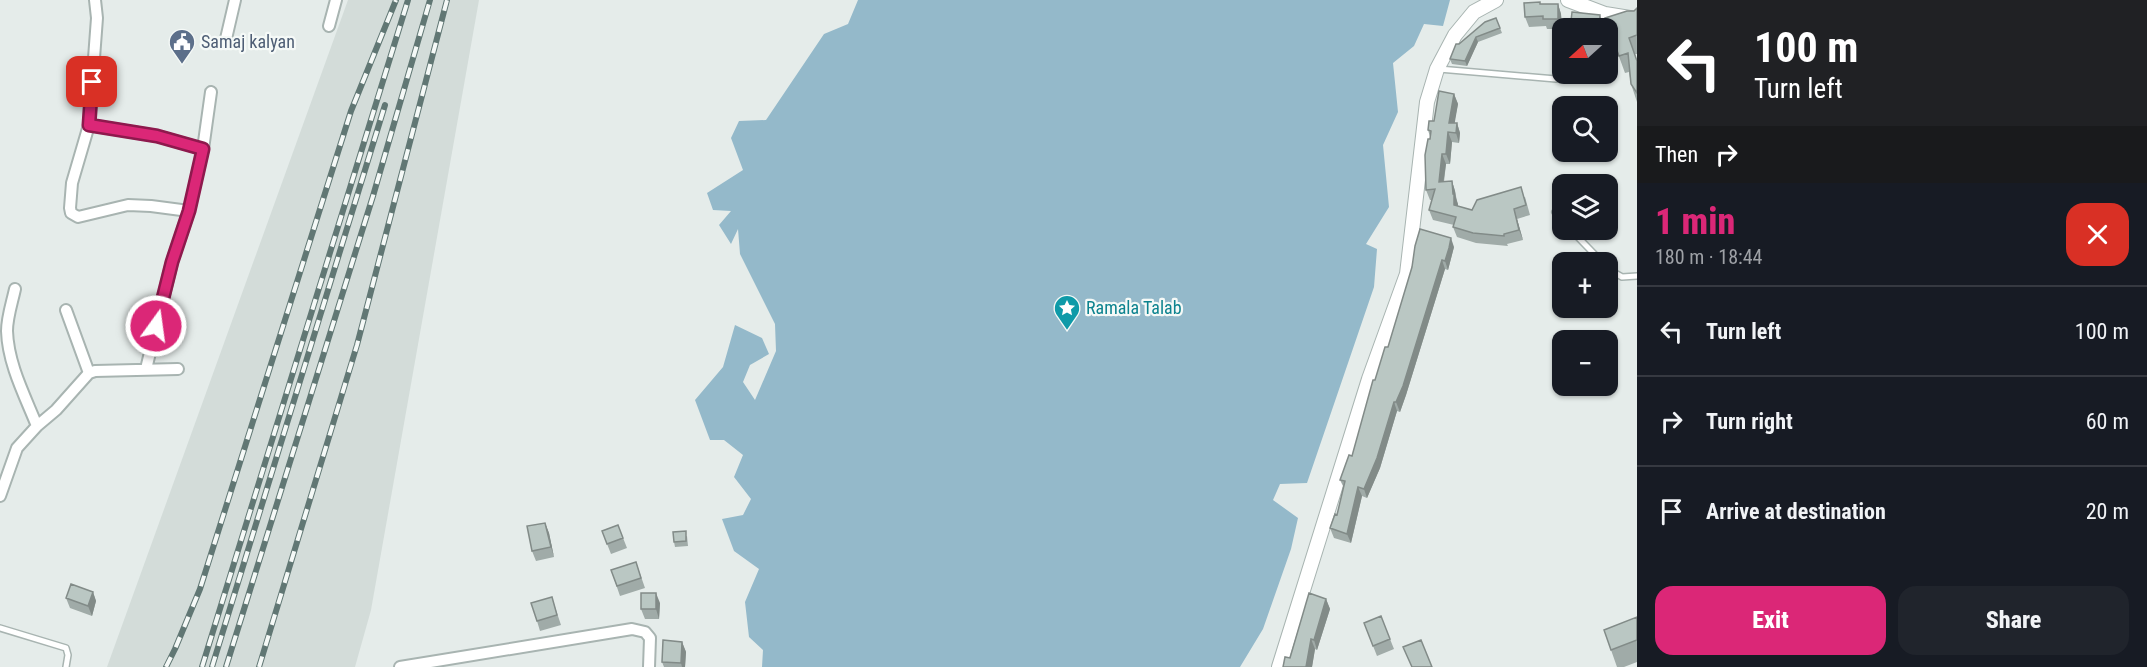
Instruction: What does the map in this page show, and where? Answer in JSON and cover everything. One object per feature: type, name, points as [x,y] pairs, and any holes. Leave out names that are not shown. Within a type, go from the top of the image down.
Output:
[{"type":"street","points":[[95,0],[97,18],[89,125],[72,183],[70,208],[74,216],[78,217],[128,205],[189,211]]},
{"type":"street","points":[[225,43],[235,0]]},
{"type":"street","points":[[329,26],[336,0]]},
{"type":"street","points":[[1279,667],[1369,379],[1407,274],[1427,102],[1437,69],[1455,35],[1474,12],[1496,0]]},
{"type":"street","points":[[1568,0],[1605,14],[1637,19]]},
{"type":"street","points":[[146,369],[172,262],[189,211],[203,149],[211,92]]},
{"type":"street","points":[[89,125],[157,136],[203,149]]},
{"type":"street","points":[[15,289],[8,319],[8,344],[15,370],[37,426]]},
{"type":"street","points":[[66,310],[89,373]]},
{"type":"street","points":[[0,496],[17,448],[56,410],[89,373],[178,369]]},
{"type":"street","points":[[400,667],[632,629],[645,632],[650,638],[649,667]]},
{"type":"lane","points":[[1437,69],[1552,79]]},
{"type":"lane","points":[[1581,240],[1592,252]]},
{"type":"lane","points":[[1618,275],[1622,277],[1637,276]]},
{"type":"lane","points":[[0,628],[66,648],[68,655],[66,667]]},
{"type":"shaded area","points":[[348,0],[479,0],[371,610],[355,667],[107,667]]},
{"type":"water","name":"Ramala Talab","points":[[858,0],[1450,0],[1443,26],[1424,24],[1414,46],[1393,63],[1398,112],[1383,145],[1389,207],[1366,244],[1377,249],[1374,287],[1307,483],[1280,484],[1273,500],[1298,518],[1291,549],[1263,629],[1240,667],[762,667],[763,650],[749,637],[745,602],[759,569],[734,551],[722,519],[743,515],[751,499],[734,477],[743,455],[724,440],[710,440],[695,400],[723,367],[735,325],[762,338],[769,354],[750,365],[743,382],[755,400],[776,351],[775,324],[740,254],[738,229],[731,244],[719,225],[731,211],[713,210],[707,193],[743,170],[731,138],[739,121],[766,120],[824,34],[848,24]]},
{"type":"building","points":[[1524,3],[1558,4],[1558,18],[1525,17]]},
{"type":"building","points":[[1637,8],[1637,35],[1629,38],[1637,61],[1637,93],[1631,84],[1628,53],[1619,56],[1618,53],[1618,18],[1605,18],[1634,11]]},
{"type":"building","points":[[1572,12],[1600,15],[1600,18],[1571,18]]},
{"type":"building","points":[[1496,18],[1500,28],[1476,37],[1465,61],[1450,59],[1456,44],[1459,44],[1485,22]]},
{"type":"building","points":[[1439,91],[1454,94],[1449,123],[1457,123],[1456,133],[1448,132],[1446,154],[1442,154],[1439,182],[1452,181],[1454,205],[1472,210],[1477,200],[1521,187],[1526,205],[1514,209],[1519,230],[1504,234],[1504,236],[1473,233],[1453,227],[1456,217],[1429,210],[1435,189],[1426,190],[1425,155],[1431,131],[1428,130],[1429,121],[1434,121]]},
{"type":"building","points":[[1420,229],[1451,238],[1449,248],[1445,261],[1442,260],[1403,386],[1394,402],[1377,458],[1364,489],[1358,487],[1347,534],[1330,528],[1335,514],[1337,515],[1345,481],[1340,480],[1349,455],[1352,456],[1373,380],[1375,380],[1385,347],[1388,347],[1412,267]]},
{"type":"building","points":[[545,523],[551,547],[532,551],[527,526]]},
{"type":"building","points":[[618,525],[623,538],[607,544],[602,531]]},
{"type":"building","points":[[686,531],[686,541],[674,542],[673,532]]},
{"type":"building","points":[[636,562],[641,578],[617,586],[611,570]]},
{"type":"building","points":[[71,584],[93,592],[88,606],[66,598]]},
{"type":"building","points":[[641,593],[656,593],[656,609],[641,609]]},
{"type":"building","points":[[1309,593],[1326,599],[1314,640],[1311,639],[1306,667],[1283,667],[1285,657],[1290,658]]},
{"type":"building","points":[[552,597],[557,615],[537,621],[531,603]]},
{"type":"building","points":[[1381,616],[1390,639],[1373,646],[1364,623]]},
{"type":"building","points":[[1637,617],[1637,640],[1611,650],[1604,630]]},
{"type":"building","points":[[663,640],[682,642],[681,663],[662,662]]},
{"type":"building","points":[[1421,640],[1432,667],[1412,667],[1403,647]]},
{"type":"railway","points":[[166,667],[200,589],[351,111],[396,0]]},
{"type":"railway","points":[[202,667],[408,0]]},
{"type":"railway","points":[[226,667],[373,196],[430,0]]},
{"type":"railway","points":[[259,667],[357,345],[447,0]]},
{"type":"railway","points":[[212,667],[385,105]]},
{"type":"place","name":"Samaj kalyan","points":[[182,65]]},
{"type":"place","name":"Ramala Talab","points":[[1067,331]]},
{"type":"route","points":[[92,82],[89,125],[157,136],[203,149],[189,211],[172,262],[156,326]]}]
